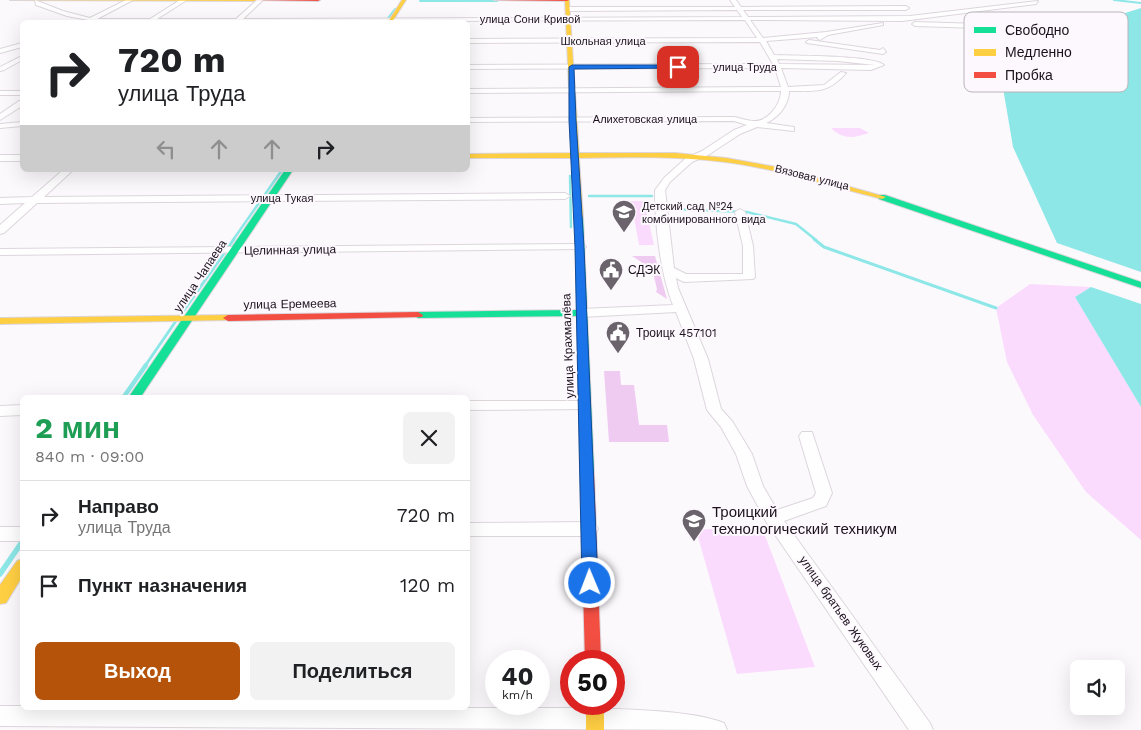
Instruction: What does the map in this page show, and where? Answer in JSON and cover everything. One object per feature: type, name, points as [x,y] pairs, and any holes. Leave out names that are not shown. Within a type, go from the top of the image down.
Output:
[{"type":"street","points":[[12,0],[318,0]]},
{"type":"street","points":[[152,20],[184,0]]},
{"type":"street","points":[[237,20],[260,0]]},
{"type":"street","points":[[392,20],[404,0]]},
{"type":"street","points":[[496,0],[568,7],[906,8]]},
{"type":"street","points":[[568,7],[577,0]]},
{"type":"street","points":[[895,0],[918,17]]},
{"type":"street","points":[[34,1],[44,7],[84,20]]},
{"type":"street","points":[[89,20],[129,1]]},
{"type":"street","name":"Школьная улица","points":[[470,41],[784,39],[826,34],[910,18],[1036,2]]},
{"type":"street","name":"улица Сони Кривой","points":[[404,20],[568,7],[739,9],[879,18],[910,18]]},
{"type":"street","name":"улица Крахмалёва","points":[[568,7],[572,67],[572,120],[580,247],[593,650]]},
{"type":"street","points":[[739,9],[764,40],[785,82],[786,90]]},
{"type":"street","points":[[970,10],[978,12]]},
{"type":"street","points":[[879,18],[917,24],[964,25]]},
{"type":"street","points":[[813,44],[826,34]]},
{"type":"street","name":"Школьная улица","points":[[784,39],[869,51],[883,52],[883,50]]},
{"type":"street","points":[[0,51],[20,46]]},
{"type":"street","points":[[1,69],[20,59]]},
{"type":"street","name":"улица Труда","points":[[470,67],[572,67],[838,59],[881,65],[871,68],[774,62]]},
{"type":"street","points":[[1,69],[20,69]]},
{"type":"street","points":[[470,91],[786,90],[826,87],[843,73]]},
{"type":"street","name":"улица братьев Жуковых","points":[[786,90],[785,100],[774,116],[737,132],[705,154],[689,160],[667,180],[660,190],[660,210],[672,288],[701,359],[714,410],[727,424],[744,454],[756,486],[773,518],[922,730]]},
{"type":"street","points":[[0,93],[20,93]]},
{"type":"street","points":[[0,118],[20,103]]},
{"type":"street","name":"Алихетовская улица","points":[[470,120],[734,119],[791,129]]},
{"type":"street","points":[[0,126],[20,124]]},
{"type":"street","name":"Вязовая улица","points":[[470,156],[697,157],[763,166],[832,181],[1141,285]]},
{"type":"street","points":[[0,158],[20,158]]},
{"type":"street","points":[[0,231],[66,172]]},
{"type":"street","name":"улица Чапаева","points":[[136,395],[288,172]]},
{"type":"street","name":"улица Тукая","points":[[0,201],[96,198],[270,199],[565,196]]},
{"type":"street","points":[[668,269],[684,278],[749,277],[748,246],[740,212]]},
{"type":"street","name":"Целинная улица","points":[[0,252],[580,247]]},
{"type":"street","points":[[672,288],[684,278]]},
{"type":"street","points":[[581,313],[680,308]]},
{"type":"street","name":"улица Еремеева","points":[[0,321],[581,313]]},
{"type":"street","points":[[470,406],[584,406]]},
{"type":"street","points":[[0,411],[20,410]]},
{"type":"street","points":[[773,518],[820,502],[824,493],[806,436]]},
{"type":"street","points":[[470,530],[588,529]]},
{"type":"street","points":[[0,534],[20,534]]},
{"type":"street","points":[[0,598],[20,568]]},
{"type":"street","points":[[0,716],[595,717],[685,725],[716,730]]},
{"type":"shaded area","points":[[831,128],[860,128],[869,133],[849,137],[840,135]]},
{"type":"shaded area","points":[[631,201],[644,201],[654,245],[639,245]]},
{"type":"shaded area","points":[[632,256],[655,256],[667,299],[656,292],[652,269]]},
{"type":"shaded area","points":[[1030,284],[1091,287],[1075,297],[1141,407],[1141,540],[1086,492],[1033,415],[1007,362],[996,308]]},
{"type":"shaded area","points":[[604,371],[620,371],[621,385],[634,385],[639,425],[667,425],[669,442],[609,442]]},
{"type":"shaded area","points":[[761,525],[815,667],[737,674],[696,530]]},
{"type":"water","points":[[1141,8],[1141,272],[1057,243],[1013,147],[1004,92],[1128,92],[1128,12]]},
{"type":"water","points":[[1091,287],[1141,304],[1141,407],[1075,297]]},
{"type":"waterway","points":[[1114,0],[1141,3]]},
{"type":"waterway","points":[[420,1],[497,1]]},
{"type":"waterway","points":[[387,20],[395,9]]},
{"type":"waterway","points":[[233,240],[281,172]]},
{"type":"waterway","points":[[570,176],[571,227]]},
{"type":"waterway","points":[[589,196],[652,196]]},
{"type":"waterway","points":[[670,209],[747,212],[796,224],[816,240]]},
{"type":"waterway","points":[[180,316],[234,239]]},
{"type":"waterway","points":[[814,239],[824,247],[996,308]]},
{"type":"waterway","points":[[145,366],[176,321]]},
{"type":"waterway","points":[[125,395],[146,365]]},
{"type":"waterway","points":[[0,574],[20,545]]},
{"type":"traffic: fast","points":[[136,395],[288,172]]},
{"type":"traffic: fast","points":[[882,197],[1141,285]]},
{"type":"traffic: fast","points":[[579,217],[587,473]]},
{"type":"traffic: fast","points":[[418,315],[581,313]]},
{"type":"traffic: slow","points":[[12,0],[254,0]]},
{"type":"traffic: slow","points":[[391,20],[404,0]]},
{"type":"traffic: slow","points":[[567,0],[579,217]]},
{"type":"traffic: slow","points":[[470,156],[675,155],[726,160],[782,170],[882,197]]},
{"type":"traffic: slow","points":[[0,321],[228,318]]},
{"type":"traffic: slow","points":[[0,598],[20,568]]},
{"type":"traffic: slow","points":[[595,715],[595,730]]},
{"type":"traffic: jam","points":[[254,0],[318,0]]},
{"type":"traffic: jam","points":[[496,0],[567,0]]},
{"type":"traffic: jam","points":[[228,318],[418,315]]},
{"type":"traffic: jam","points":[[587,473],[593,650]]},
{"type":"place","name":"Детский сад №24 комбинированного вида","points":[[624,233]]},
{"type":"place","name":"СДЭК","points":[[611,291]]},
{"type":"place","name":"Троицк 457101","points":[[618,354]]},
{"type":"place","name":"Троицкий технологический техникум","points":[[694,542]]},
{"type":"route","points":[[590,583],[580,247],[571,95],[572,67],[678,67]]}]
